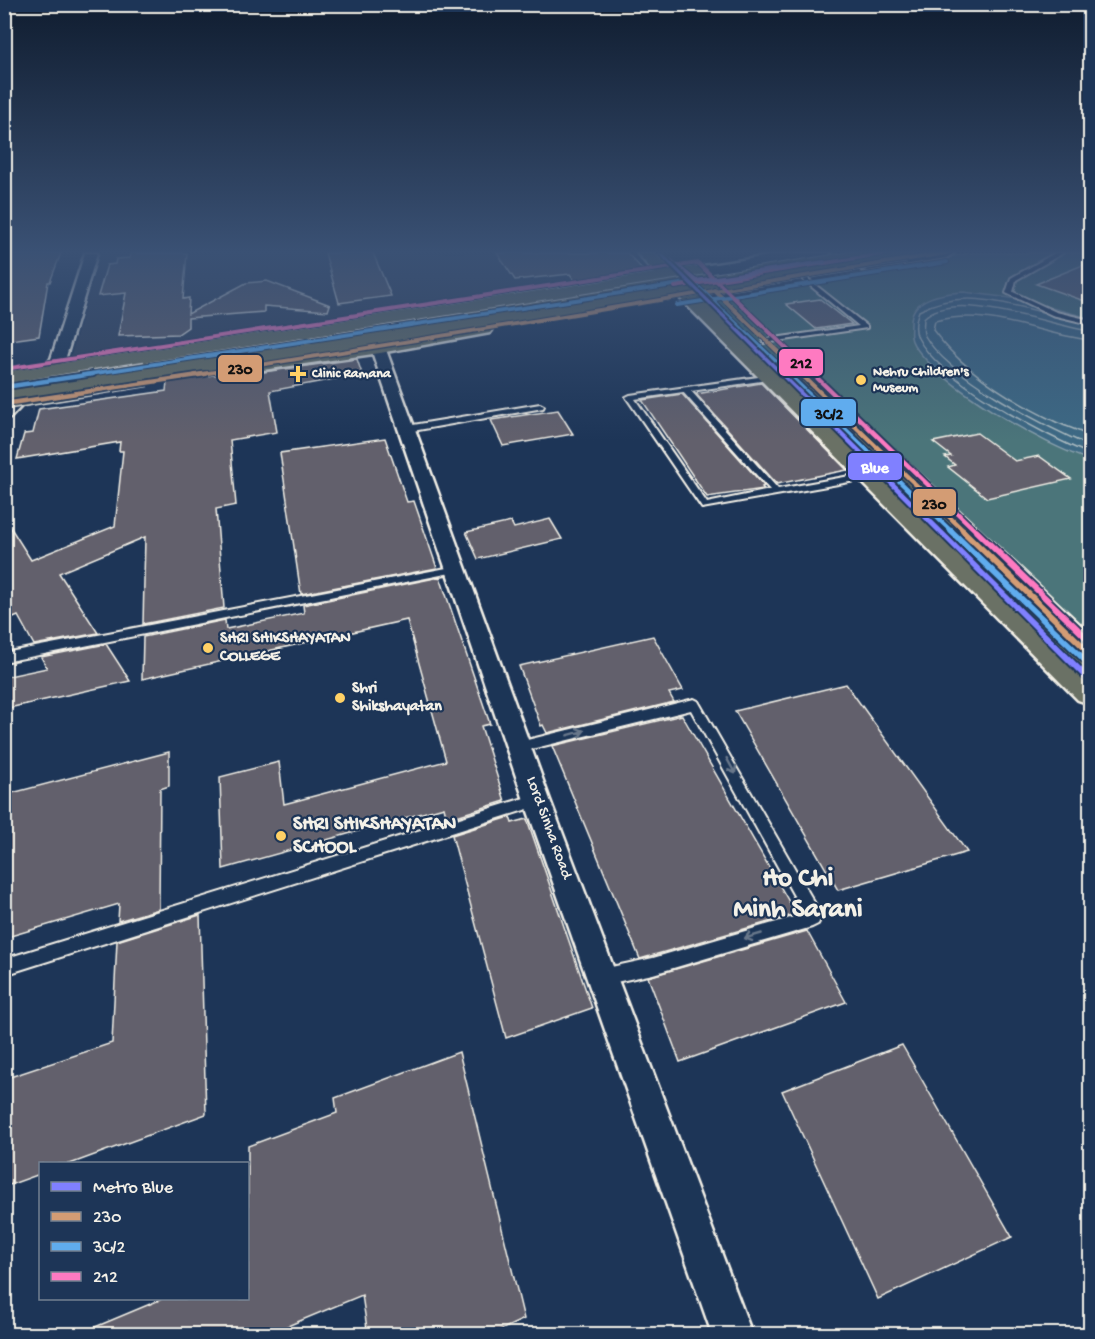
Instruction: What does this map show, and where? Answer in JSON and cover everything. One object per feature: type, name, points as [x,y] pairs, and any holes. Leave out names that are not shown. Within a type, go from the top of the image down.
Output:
[{"type":"main road","points":[[4,378],[406,315]]},
{"type":"main road","points":[[7,401],[346,330],[443,315]]},
{"type":"main road","points":[[7,401],[278,351],[505,315]]},
{"type":"main road","points":[[7,401],[380,347],[536,315]]},
{"type":"main road","points":[[719,315],[772,377],[1090,691]]},
{"type":"main road","points":[[740,315],[1090,652]]},
{"type":"street","points":[[7,401],[58,360],[72,315]]},
{"type":"street","name":"Lord Sinha Road","points":[[369,321],[537,800],[732,1335]]},
{"type":"lane","points":[[767,341],[865,327],[851,315]]},
{"type":"lane","points":[[1061,315],[1090,322]]},
{"type":"lane","points":[[772,377],[630,397],[705,506],[872,475]]},
{"type":"lane","points":[[685,389],[776,492]]},
{"type":"lane","points":[[407,429],[540,406]]},
{"type":"lane","points":[[4,658],[457,569]]},
{"type":"lane","points":[[519,747],[694,704],[814,916],[812,920],[653,966],[602,978]]},
{"type":"lane","points":[[4,967],[537,800]]},
{"type":"shaded area","points":[[82,315],[387,315],[68,365]]},
{"type":"green space","points":[[729,315],[1090,315],[1090,671]]},
{"type":"water","points":[[912,315],[1080,315],[1090,318],[1090,460],[1047,442],[969,396],[927,361],[914,345],[911,337]]},
{"type":"building","points":[[4,315],[42,315],[39,336],[4,341]]},
{"type":"building","points":[[122,315],[220,315],[188,318],[188,327],[178,334],[118,336]]},
{"type":"building","points":[[800,315],[841,315],[852,324],[816,329]]},
{"type":"building","points":[[357,359],[362,374],[270,391],[277,432],[230,440],[236,505],[216,509],[224,608],[143,624],[145,537],[59,573],[98,633],[34,645],[18,616],[4,622],[4,517],[31,560],[115,526],[123,451],[119,451],[120,442],[17,459],[24,434],[33,433],[39,409],[166,391],[167,382],[240,371],[249,374]]},
{"type":"building","points":[[761,383],[847,470],[777,484],[696,394]]},
{"type":"building","points":[[682,394],[764,486],[762,487],[764,489],[707,497],[642,400]]},
{"type":"building","points":[[558,410],[573,434],[503,446],[491,420]]},
{"type":"building","points":[[977,433],[1015,461],[1039,456],[1071,479],[987,498],[948,467],[955,465],[945,457],[951,456],[933,442]]},
{"type":"building","points":[[385,438],[407,502],[414,501],[437,568],[301,594],[280,453]]},
{"type":"building","points":[[550,519],[562,539],[478,559],[466,532],[511,522],[514,528]]},
{"type":"building","points":[[440,577],[490,724],[481,726],[505,801],[447,819],[444,807],[223,869],[220,777],[279,762],[284,804],[446,761],[407,620],[142,679],[143,637],[225,620],[226,629],[304,613],[303,605]]},
{"type":"building","points":[[653,636],[683,690],[669,693],[674,702],[547,733],[543,725],[541,726],[519,666]]},
{"type":"building","points":[[106,644],[130,681],[4,709],[4,677],[47,668],[41,657]]},
{"type":"building","points":[[846,684],[967,852],[838,890],[735,711]]},
{"type":"building","points":[[682,715],[796,914],[640,959],[552,746]]},
{"type":"building","points":[[169,752],[169,786],[160,789],[159,909],[118,921],[119,904],[4,938],[4,795]]},
{"type":"building","points":[[510,817],[512,823],[527,819],[592,1008],[506,1038],[452,835]]},
{"type":"building","points":[[200,915],[206,1114],[75,1162],[39,1162],[39,1174],[4,1187],[4,1079],[112,1043],[117,941]]},
{"type":"building","points":[[807,931],[846,1002],[680,1062],[648,977]]},
{"type":"building","points":[[902,1045],[1012,1237],[878,1299],[782,1091]]},
{"type":"building","points":[[459,1052],[524,1319],[490,1335],[368,1335],[362,1295],[266,1335],[76,1335],[160,1300],[249,1300],[248,1146],[337,1113],[335,1098]]},
{"type":"metro line","name":"Blue","points":[[723,315],[1090,680]]},
{"type":"transit line","name":"212","points":[[4,369],[345,315]]},
{"type":"transit line","name":"3C/2","points":[[5,387],[474,315]]},
{"type":"transit line","name":"230","points":[[4,404],[380,347],[557,315]]},
{"type":"transit line","name":"3C/2","points":[[728,315],[1084,659]]},
{"type":"transit line","name":"230","points":[[740,315],[1090,653]]},
{"type":"transit line","name":"212","points":[[752,315],[1090,641]]},
{"type":"place","name":"Clinic Ramana","points":[[298,374]]},
{"type":"place","name":"Nehru Children's Museum","points":[[861,380]]},
{"type":"place","name":"SHRI SHIKSHAYATAN COLLEGE","points":[[208,648]]},
{"type":"place","name":"Shri Shikshayatan","points":[[340,698]]},
{"type":"place","name":"SHRI SHIKSHAYATAN SCHOOL","points":[[281,836]]},
{"type":"district","name":"Ho Chi Minh Sarani","points":[[798,896]]}]
